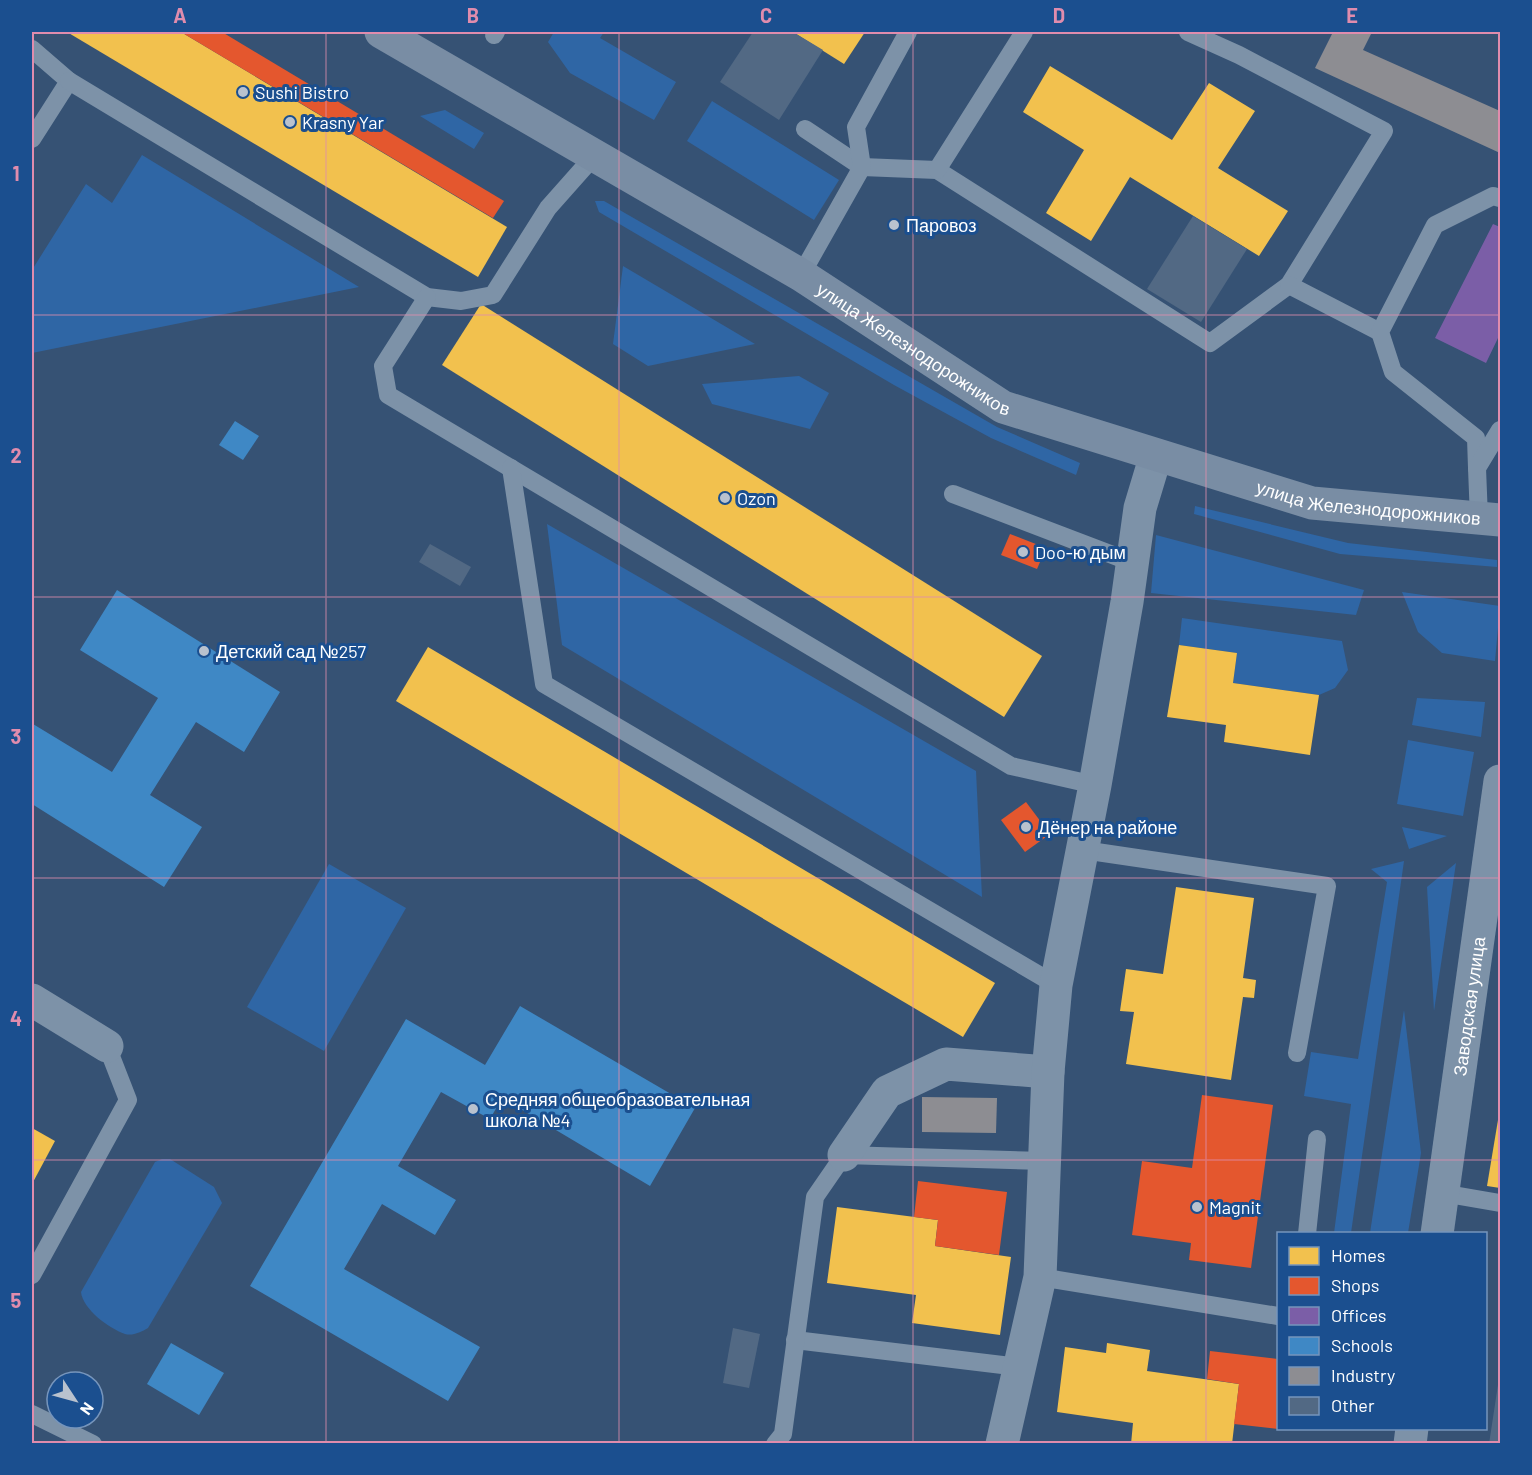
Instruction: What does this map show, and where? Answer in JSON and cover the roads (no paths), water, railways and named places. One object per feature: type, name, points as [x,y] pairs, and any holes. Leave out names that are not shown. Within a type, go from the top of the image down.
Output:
[{"type":"street","name":"улица Железнодорожников","points":[[381,32],[801,275],[1003,407],[1312,503],[1490,519]]},
{"type":"street","points":[[1002,1443],[1040,1277],[1048,1072],[1056,986],[1095,785],[1127,602],[1140,508],[1156,455]]},
{"type":"street","name":"Заводская улица","points":[[1437,1232],[1500,781]]},
{"type":"street","points":[[32,1000],[107,1046]]},
{"type":"street","points":[[844,1155],[887,1092],[946,1064],[1048,1072]]},
{"type":"lane","points":[[801,275],[862,167],[856,127],[908,32]]},
{"type":"lane","points":[[937,170],[1024,32]]},
{"type":"lane","points":[[805,129],[862,167],[937,170],[1210,343],[1289,285],[1384,131],[1239,55],[1188,32]]},
{"type":"lane","points":[[32,49],[69,81],[427,297],[461,301],[493,295],[548,208],[595,155]]},
{"type":"lane","points":[[32,139],[69,81]]},
{"type":"lane","points":[[1380,332],[1435,225],[1492,195],[1500,198]]},
{"type":"lane","points":[[1289,285],[1380,332],[1393,372],[1476,438],[1477,468],[1490,519]]},
{"type":"lane","points":[[427,297],[383,366],[388,395],[1011,766],[1095,785]]},
{"type":"lane","points":[[1477,468],[1500,430]]},
{"type":"lane","points":[[510,468],[544,684],[1056,986]]},
{"type":"lane","points":[[953,494],[1131,562]]},
{"type":"lane","points":[[1083,850],[1327,886],[1297,1053]]},
{"type":"lane","points":[[32,1275],[128,1101],[107,1046]]},
{"type":"lane","points":[[1307,1232],[1317,1139]]},
{"type":"lane","points":[[775,1443],[783,1434],[815,1197],[844,1155],[1045,1161]]},
{"type":"lane","points":[[1442,1193],[1500,1203]]},
{"type":"lane","points":[[1040,1277],[1277,1316]]},
{"type":"lane","points":[[795,1340],[1019,1367]]},
{"type":"lane","points":[[32,1414],[93,1443]]},
{"type":"place","name":"Sushi Bistro","points":[[243,92]]},
{"type":"place","name":"Krasny Yar","points":[[290,122]]},
{"type":"place","name":"Паровоз","points":[[894,225]]},
{"type":"place","name":"Ozon","points":[[725,498]]},
{"type":"place","name":"Doo-ю дым","points":[[1023,552]]},
{"type":"place","name":"Детский сад №257","points":[[204,651]]},
{"type":"place","name":"Дёнер на районе","points":[[1026,827]]},
{"type":"place","name":"Средняя общеобразовательная школа №4","points":[[473,1109]]},
{"type":"place","name":"Magnit","points":[[1197,1207]]}]
